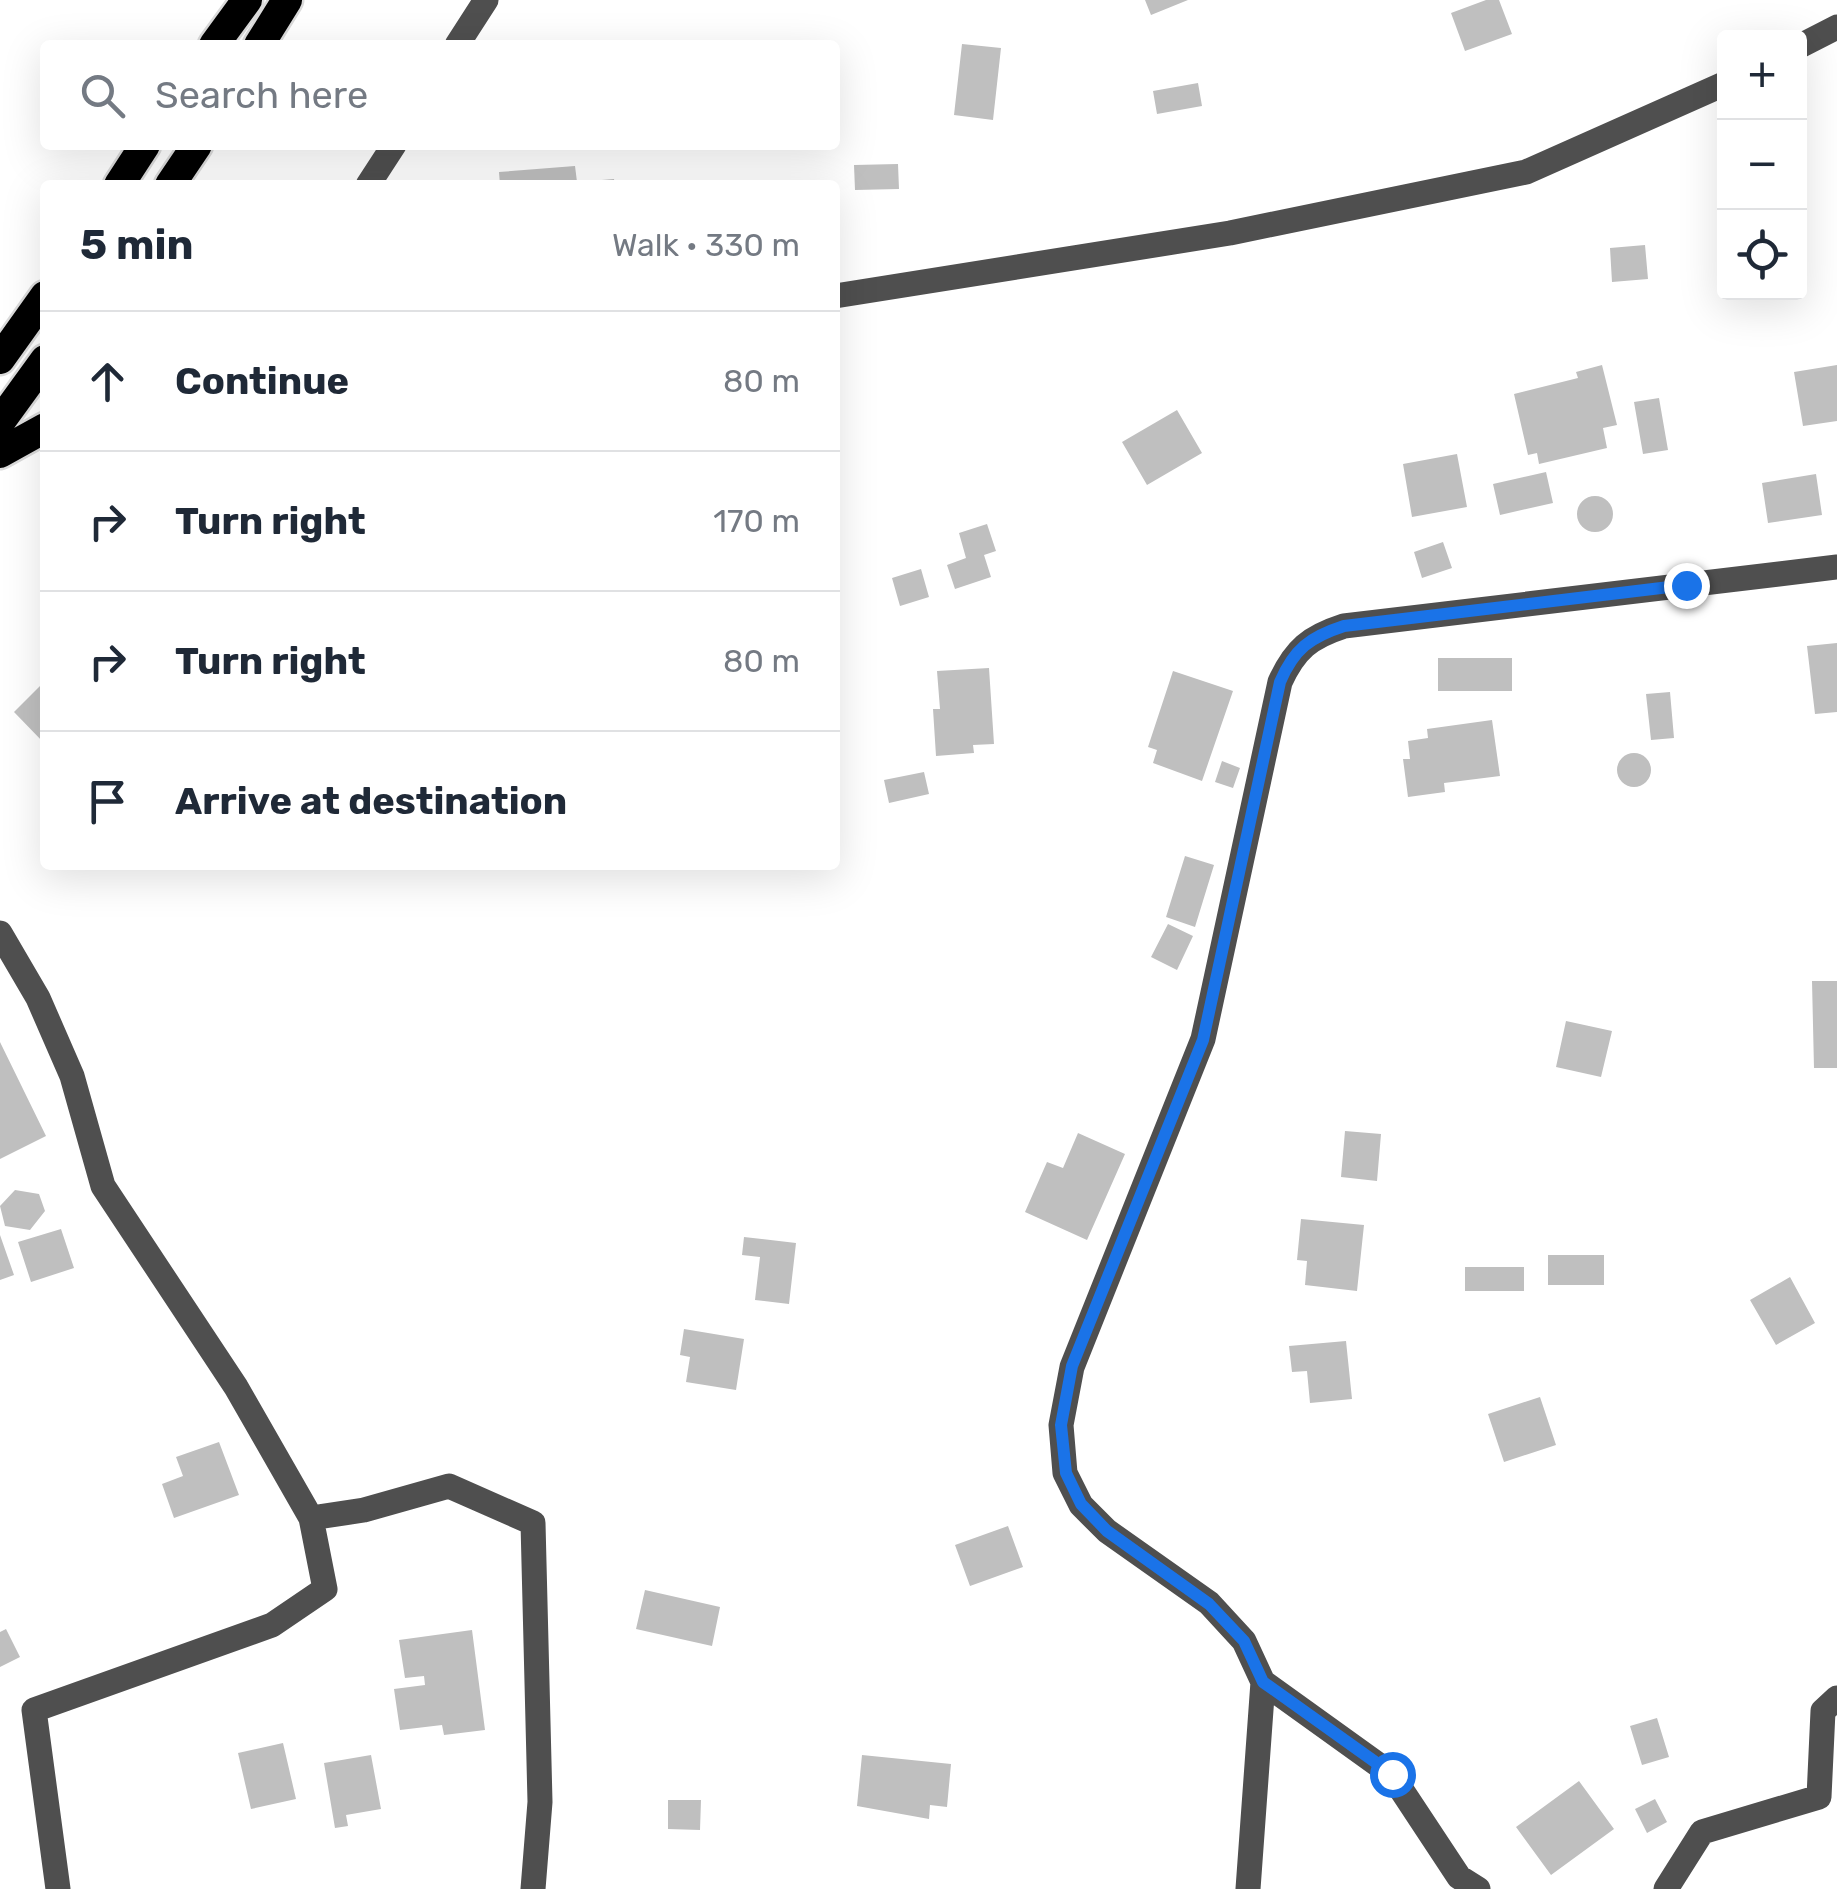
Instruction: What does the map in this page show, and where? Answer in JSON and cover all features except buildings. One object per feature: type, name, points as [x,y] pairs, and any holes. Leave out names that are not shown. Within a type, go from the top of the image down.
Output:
[{"type":"highway","points":[[218,40],[247,0]]},
{"type":"highway","points":[[262,40],[286,0]]},
{"type":"highway","points":[[121,180],[142,150]]},
{"type":"highway","points":[[0,359],[40,311]]},
{"type":"highway","points":[[0,422],[40,367]]},
{"type":"highway","points":[[0,453],[40,431]]},
{"type":"street","points":[[460,40],[486,0]]},
{"type":"street","points":[[1807,42],[1837,27]]},
{"type":"street","points":[[840,295],[1230,233],[1526,172],[1717,87]]},
{"type":"street","points":[[371,180],[391,150]]},
{"type":"street","points":[[1248,1889],[1263,1682],[1244,1641],[1209,1604],[1107,1531],[1081,1504],[1066,1473],[1061,1425],[1072,1366],[1203,1040],[1280,682],[1292,656],[1313,636],[1344,626],[1837,567]]},
{"type":"street","points":[[0,933],[38,998],[72,1076],[103,1186],[236,1387],[310,1518],[325,1589],[272,1625],[34,1710],[58,1889]]},
{"type":"street","points":[[310,1518],[364,1510],[449,1486],[533,1523],[540,1802],[533,1889]]},
{"type":"street","points":[[1263,1682],[1392,1774],[1459,1877],[1478,1889]]},
{"type":"street","points":[[1666,1889],[1702,1832],[1819,1797],[1823,1711],[1837,1698]]},
{"type":"route","points":[[1392,1774],[1263,1682],[1244,1641],[1209,1604],[1107,1531],[1081,1504],[1066,1473],[1061,1425],[1072,1366],[1203,1040],[1280,682],[1292,656],[1313,636],[1344,626],[1686,585]]}]
